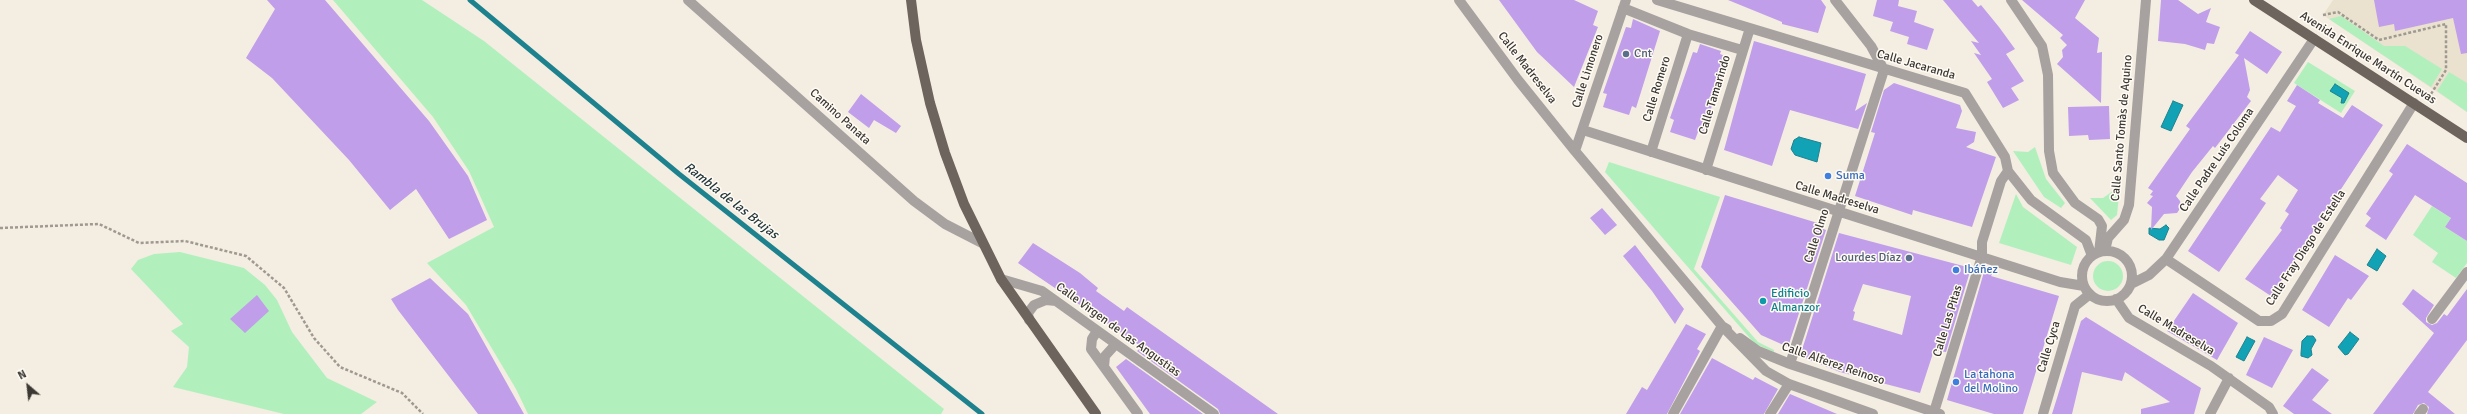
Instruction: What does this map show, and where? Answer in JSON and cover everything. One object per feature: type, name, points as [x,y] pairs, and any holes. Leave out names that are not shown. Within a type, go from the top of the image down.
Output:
[{"type":"main road","points":[[911,0],[916,40],[930,103],[945,153],[982,243],[1001,279],[1028,320],[1096,414]]},
{"type":"main road","name":"Avenida Enrique Martín Cuevas","points":[[2254,0],[2467,138]]},
{"type":"street","name":"Camino Panata","points":[[688,0],[914,201],[945,224],[982,243]]},
{"type":"street","name":"Calle Madreselva","points":[[1460,0],[1518,80],[1576,151]]},
{"type":"street","name":"Calle Jacaranda","points":[[1658,0],[1884,70],[1965,93],[2005,157],[2008,171],[2031,200],[2086,240],[2099,253]]},
{"type":"street","points":[[1835,0],[1871,46],[1884,70]]},
{"type":"street","points":[[2011,0],[2042,46],[2048,75],[2049,151],[2052,173],[2075,203],[2098,219],[2102,226],[2099,253],[2083,269],[2087,290],[2102,300],[2116,299],[2123,296],[2131,284],[2131,267],[2127,260],[2121,255],[2099,253]]},
{"type":"street","name":"Calle Santo Tomàs de Aquino","points":[[2099,253],[2108,238],[2124,220],[2128,205],[2146,0]]},
{"type":"street","name":"Calle Limonero","points":[[1576,151],[1625,4]]},
{"type":"street","points":[[1625,4],[1688,34],[1742,50]]},
{"type":"street","name":"Calle Tamarindo","points":[[1706,170],[1750,28]]},
{"type":"street","name":"Calle Romero","points":[[1651,152],[1688,34]]},
{"type":"street","name":"Calle Padre Luis Coloma","points":[[2131,284],[2150,275],[2166,259],[2314,39]]},
{"type":"street","name":"Calle Olmo","points":[[1790,364],[1884,70]]},
{"type":"street","name":"Calle Fray Diego de Estella","points":[[2166,259],[2259,321],[2271,321],[2282,314],[2414,103]]},
{"type":"street","name":"Calle Madreselva","points":[[1582,130],[2087,290]]},
{"type":"street","name":"Calle Alferez Reinoso","points":[[1576,151],[1722,326],[1766,371],[1789,384],[1873,414]]},
{"type":"street","name":"Calle Las Pitas","points":[[1937,413],[1982,256],[1982,242],[1998,188],[2008,171]]},
{"type":"street","points":[[2432,319],[2467,272]]},
{"type":"street","name":"Calle Virgen de Las Angustias","points":[[1001,279],[1042,291],[1115,345],[1214,414]]},
{"type":"street","name":"Calle Cyca","points":[[2043,414],[2076,306],[2087,290]]},
{"type":"street","name":"Calle Madreselva","points":[[2116,299],[2129,318],[2211,366],[2269,407],[2273,414]]},
{"type":"street","points":[[1028,320],[1028,313],[1034,306],[1046,300],[1057,302]]},
{"type":"street","name":"Calle Alferez Reinoso","points":[[1722,326],[1758,351],[1790,364],[1937,413]]},
{"type":"street","points":[[1673,414],[1722,326]]},
{"type":"street","points":[[1097,331],[1092,339],[1091,349],[1138,414]]},
{"type":"street","points":[[1104,367],[1105,356],[1115,345]]},
{"type":"street","points":[[2210,414],[2229,378]]},
{"type":"street","points":[[1770,414],[1789,384]]},
{"type":"path","points":[[2323,15],[2338,12],[2378,40],[2446,24],[2446,70],[2431,94]]},
{"type":"path","points":[[0,228],[99,224],[139,243],[186,241],[246,256],[284,288],[314,338],[340,367],[402,393],[423,414]]},
{"type":"shaded area","points":[[2333,0],[2467,0],[2467,112],[2323,15]]},
{"type":"green space","points":[[333,0],[422,0],[484,41],[944,409],[941,414],[528,414],[516,389],[466,305],[427,263],[494,227],[469,171],[433,117]]},
{"type":"green space","points":[[2341,16],[2384,46],[2405,46],[2442,69],[2431,87],[2329,19]]},
{"type":"green space","points":[[2308,62],[2355,91],[2341,113],[2294,83]]},
{"type":"green space","points":[[2449,72],[2467,83],[2467,112],[2437,91]]},
{"type":"green space","points":[[2035,147],[2046,179],[2065,203],[2061,208],[2044,197],[2013,151],[2028,152]]},
{"type":"green space","points":[[1609,162],[1720,197],[1694,269],[1758,342],[1774,350],[1774,352],[1755,344],[1605,172]]},
{"type":"green space","points":[[2120,186],[2117,215],[2111,220],[2090,198],[2103,198]]},
{"type":"green space","points":[[2016,194],[2023,207],[2077,247],[2071,265],[1999,243]]},
{"type":"green space","points":[[2432,206],[2451,218],[2445,227],[2467,241],[2467,263],[2456,278],[2432,262],[2438,253],[2413,235]]},
{"type":"green space","points":[[180,252],[244,268],[265,285],[277,300],[292,332],[327,378],[377,402],[361,414],[284,414],[173,387],[187,367],[189,347],[171,331],[183,324],[131,269],[138,260],[154,254]]},
{"type":"green space","points":[[2108,261],[2119,265],[2123,276],[2119,287],[2108,291],[2097,287],[2093,276],[2097,265]]},
{"type":"water","points":[[2335,84],[2349,93],[2344,103],[2341,103],[2342,98],[2330,91]]},
{"type":"water","points":[[2173,101],[2183,105],[2171,131],[2161,127]]},
{"type":"water","points":[[1799,137],[1821,143],[1817,162],[1795,155],[1791,149],[1794,140]]},
{"type":"water","points":[[2166,225],[2169,228],[2164,240],[2159,240],[2149,234],[2149,228],[2160,229]]},
{"type":"water","points":[[2377,249],[2386,256],[2377,271],[2367,265]]},
{"type":"water","points":[[2350,332],[2359,339],[2348,354],[2345,355],[2338,347]]},
{"type":"water","points":[[2307,336],[2313,336],[2316,340],[2311,349],[2312,355],[2308,358],[2301,356],[2302,341]]},
{"type":"water","points":[[2247,337],[2255,341],[2244,361],[2236,357]]},
{"type":"building","points":[[267,0],[325,0],[429,121],[468,176],[487,220],[449,239],[416,189],[390,210],[349,160],[272,78],[246,58],[275,9]]},
{"type":"building","points":[[1499,0],[1574,0],[1598,11],[1593,25],[1598,27],[1574,87],[1537,52]]},
{"type":"building","points":[[1728,0],[1821,0],[1826,7],[1818,33],[1782,24],[1782,22]]},
{"type":"building","points":[[1877,0],[1899,0],[1898,6],[1917,11],[1914,22],[1934,29],[1927,50],[1907,44],[1909,37],[1890,31],[1893,22],[1873,16]]},
{"type":"building","points":[[1943,0],[1972,0],[1978,7],[1981,5],[1999,27],[2015,49],[2006,54],[2024,81],[2011,88],[2019,100],[2003,108],[1987,82],[1992,79],[1974,53],[1981,55],[1971,41],[1979,43]]},
{"type":"building","points":[[2022,0],[2085,0],[2075,18],[2099,38],[2097,53],[2102,52],[2101,103],[2057,64],[2063,57],[2062,50],[2067,45],[2060,38],[2063,35]]},
{"type":"building","points":[[2161,0],[2178,0],[2198,14],[2211,8],[2206,22],[2220,27],[2214,44],[2207,43],[2205,50],[2185,44],[2158,41]]},
{"type":"building","points":[[2374,0],[2467,0],[2467,53],[2461,54],[2453,18],[2395,31],[2394,24],[2379,27]]},
{"type":"building","points":[[1633,19],[1660,31],[1636,108],[1632,106],[1629,115],[1603,107],[1607,94],[1603,93],[1626,27],[1631,28]]},
{"type":"building","points":[[2250,31],[2282,52],[2267,74],[2244,58],[2250,90],[2247,97],[2251,101],[2215,148],[2213,146],[2192,172],[2176,196],[2180,201],[2181,207],[2177,213],[2164,214],[2151,230],[2152,207],[2147,203],[2153,196],[2150,195],[2153,191],[2148,188],[2190,129],[2186,126],[2239,55],[2235,53]]},
{"type":"building","points":[[1754,41],[1866,74],[1855,111],[1867,103],[1858,129],[1790,110],[1772,166],[1724,150]]},
{"type":"building","points":[[1700,44],[1721,51],[1720,54],[1728,57],[1703,133],[1698,132],[1695,140],[1670,132],[1674,120],[1670,118],[1693,52],[1697,53]]},
{"type":"building","points":[[1894,83],[1960,105],[1962,111],[1956,128],[1976,132],[1974,142],[1966,147],[1996,157],[1972,227],[1913,210],[1912,215],[1855,196],[1875,133],[1871,132],[1884,90]]},
{"type":"building","points":[[2297,85],[2320,100],[2318,103],[2343,118],[2352,105],[2383,125],[2271,296],[2245,279],[2282,230],[2280,228],[2289,214],[2285,211],[2298,190],[2278,175],[2260,199],[2266,203],[2219,272],[2188,251],[2271,127],[2280,132],[2296,106],[2287,101]]},
{"type":"building","points":[[861,94],[901,126],[896,133],[874,120],[869,128],[848,112]]},
{"type":"building","points":[[2109,106],[2110,139],[2089,140],[2088,135],[2069,136],[2068,107]]},
{"type":"building","points":[[2407,144],[2467,183],[2467,241],[2445,227],[2451,218],[2415,195],[2386,240],[2365,226],[2371,218],[2366,214],[2393,174],[2389,171]]},
{"type":"building","name":"Edificio Almanzor","points":[[1725,195],[1821,224],[1820,228],[1826,230],[1788,347],[1761,335],[1701,267]]},
{"type":"building","points":[[1602,208],[1617,225],[1605,235],[1590,218]]},
{"type":"building","points":[[1839,233],[1971,268],[1946,352],[1934,350],[1920,393],[1840,372],[1800,356]],"holes":[[[1863,284],[1911,296],[1902,335],[1853,320],[1855,312],[1853,311]]]},
{"type":"building","points":[[1033,243],[1080,273],[1098,288],[1096,291],[1124,311],[1127,307],[1278,414],[1220,414],[1218,409],[1137,351],[1142,347],[1018,263]]},
{"type":"building","points":[[1635,245],[1684,309],[1675,324],[1652,291],[1623,256]]},
{"type":"building","points":[[2335,255],[2369,276],[2351,300],[2348,298],[2329,327],[2302,310]]},
{"type":"building","points":[[1984,272],[1992,274],[1991,276],[2059,296],[2023,414],[1994,414],[1947,400]]},
{"type":"building","points":[[430,278],[468,314],[524,414],[478,414],[398,310],[391,299]]},
{"type":"building","points":[[2413,289],[2434,305],[2426,318],[2426,322],[2432,325],[2437,323],[2444,314],[2447,316],[2467,289],[2467,340],[2428,392],[2455,414],[2427,414],[2429,407],[2424,403],[2418,405],[2413,414],[2373,414],[2434,333],[2402,304]]},
{"type":"building","points":[[2193,293],[2238,323],[2217,360],[2167,331]]},
{"type":"building","points":[[257,295],[269,311],[245,333],[230,319]]},
{"type":"building","points":[[2086,317],[2201,388],[2194,414],[2141,414],[2141,409],[2170,402],[2125,372],[2122,381],[2082,372],[2072,414],[2052,414],[2081,321]]},
{"type":"building","points":[[1686,324],[1706,334],[1697,349],[1700,351],[1667,414],[1626,414],[1642,387],[1647,390]]},
{"type":"building","points":[[2264,337],[2293,350],[2272,388],[2246,375]]},
{"type":"building","points":[[1712,358],[1753,380],[1755,377],[1778,389],[1764,414],[1680,414]]},
{"type":"building","points":[[1126,359],[1203,414],[1150,414],[1116,367]]},
{"type":"building","points":[[2312,368],[2329,380],[2312,400],[2332,414],[2294,414],[2283,406]]},
{"type":"building","points":[[1790,394],[1837,414],[1778,414]]},
{"type":"waterway","name":"Rambla de las Brujas","points":[[470,0],[679,174],[982,414]]},
{"type":"place","name":"Cnt","points":[[1626,54]]},
{"type":"place","name":"Suma","points":[[1828,176]]},
{"type":"place","name":"Lourdes Díaz","points":[[1909,258]]},
{"type":"place","name":"Ibáñez","points":[[1956,270]]},
{"type":"place","name":"Edificio Almanzor","points":[[1763,301]]},
{"type":"place","name":"La tahona del Molino","points":[[1956,382]]}]
